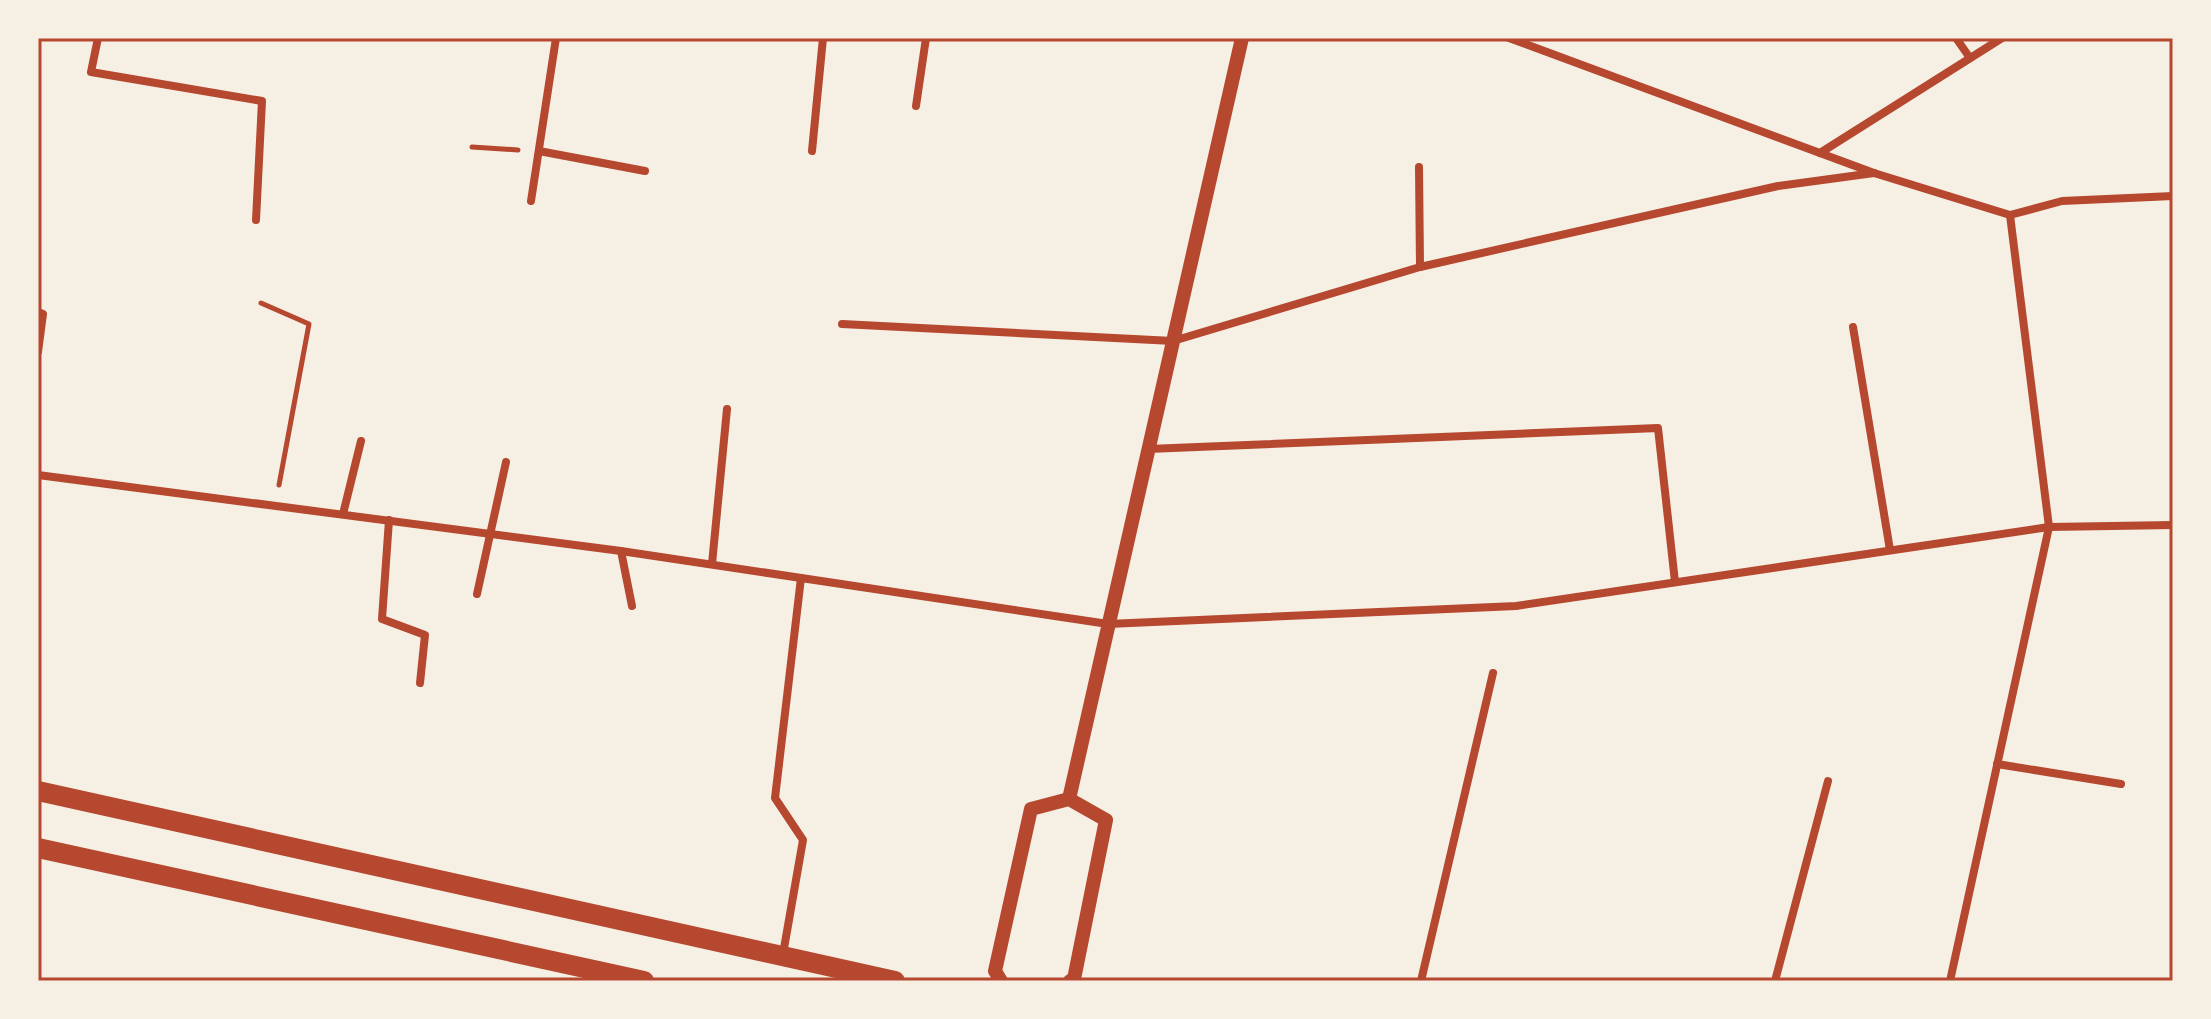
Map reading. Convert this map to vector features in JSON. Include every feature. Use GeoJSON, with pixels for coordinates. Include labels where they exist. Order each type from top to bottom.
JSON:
{"type":"FeatureCollection","features":[{"type":"Feature","properties":{"kind":"main road"},"geometry":{"type":"LineString","coordinates":[[38,791],[895,981]]}},
{"type":"Feature","properties":{"kind":"main road"},"geometry":{"type":"LineString","coordinates":[[38,848],[644,981]]}},
{"type":"Feature","properties":{"kind":"street"},"geometry":{"type":"LineString","coordinates":[[98,38],[91,72],[262,101],[256,220]]}},
{"type":"Feature","properties":{"kind":"street"},"geometry":{"type":"LineString","coordinates":[[531,201],[556,38]]}},
{"type":"Feature","properties":{"kind":"street"},"geometry":{"type":"LineString","coordinates":[[812,151],[823,38]]}},
{"type":"Feature","properties":{"kind":"street"},"geometry":{"type":"LineString","coordinates":[[916,106],[926,38]]}},
{"type":"Feature","properties":{"kind":"street"},"geometry":{"type":"LineString","coordinates":[[1069,799],[1242,38]]}},
{"type":"Feature","properties":{"kind":"street"},"geometry":{"type":"LineString","coordinates":[[1509,38],[1874,173],[2010,215],[2062,201],[2173,196]]}},
{"type":"Feature","properties":{"kind":"street"},"geometry":{"type":"LineString","coordinates":[[1956,38],[1970,58]]}},
{"type":"Feature","properties":{"kind":"street"},"geometry":{"type":"LineString","coordinates":[[1820,153],[2002,38]]}},
{"type":"Feature","properties":{"kind":"street"},"geometry":{"type":"LineString","coordinates":[[539,151],[645,171]]}},
{"type":"Feature","properties":{"kind":"street"},"geometry":{"type":"LineString","coordinates":[[1419,167],[1420,267]]}},
{"type":"Feature","properties":{"kind":"street"},"geometry":{"type":"LineString","coordinates":[[842,324],[1173,341],[1420,267],[1778,186],[1874,173]]}},
{"type":"Feature","properties":{"kind":"street"},"geometry":{"type":"LineString","coordinates":[[1950,981],[2049,527],[2010,215]]}},
{"type":"Feature","properties":{"kind":"street"},"geometry":{"type":"LineString","coordinates":[[38,312],[43,314],[38,352]]}},
{"type":"Feature","properties":{"kind":"street"},"geometry":{"type":"LineString","coordinates":[[1853,327],[1890,550]]}},
{"type":"Feature","properties":{"kind":"street"},"geometry":{"type":"LineString","coordinates":[[712,564],[727,409]]}},
{"type":"Feature","properties":{"kind":"street"},"geometry":{"type":"LineString","coordinates":[[1148,449],[1658,428],[1675,582]]}},
{"type":"Feature","properties":{"kind":"street"},"geometry":{"type":"LineString","coordinates":[[343,514],[361,441]]}},
{"type":"Feature","properties":{"kind":"street"},"geometry":{"type":"LineString","coordinates":[[477,594],[506,462]]}},
{"type":"Feature","properties":{"kind":"street"},"geometry":{"type":"LineString","coordinates":[[38,475],[621,551],[1108,624],[1516,606],[2049,527],[2173,525]]}},
{"type":"Feature","properties":{"kind":"street"},"geometry":{"type":"LineString","coordinates":[[389,520],[382,619],[425,635],[420,683]]}},
{"type":"Feature","properties":{"kind":"street"},"geometry":{"type":"LineString","coordinates":[[621,551],[632,606]]}},
{"type":"Feature","properties":{"kind":"street"},"geometry":{"type":"LineString","coordinates":[[783,957],[803,840],[775,798],[801,578]]}},
{"type":"Feature","properties":{"kind":"street"},"geometry":{"type":"LineString","coordinates":[[1421,981],[1493,673]]}},
{"type":"Feature","properties":{"kind":"street"},"geometry":{"type":"LineString","coordinates":[[1997,764],[2121,784]]}},
{"type":"Feature","properties":{"kind":"street"},"geometry":{"type":"LineString","coordinates":[[1775,981],[1828,781]]}},
{"type":"Feature","properties":{"kind":"street"},"geometry":{"type":"LineString","coordinates":[[1001,981],[995,971],[1031,809],[1069,799],[1106,820],[1074,979],[1070,981]]}},
{"type":"Feature","properties":{"kind":"path"},"geometry":{"type":"LineString","coordinates":[[472,147],[539,151]]}},
{"type":"Feature","properties":{"kind":"path"},"geometry":{"type":"LineString","coordinates":[[261,303],[309,324],[275,506]]}}]}
